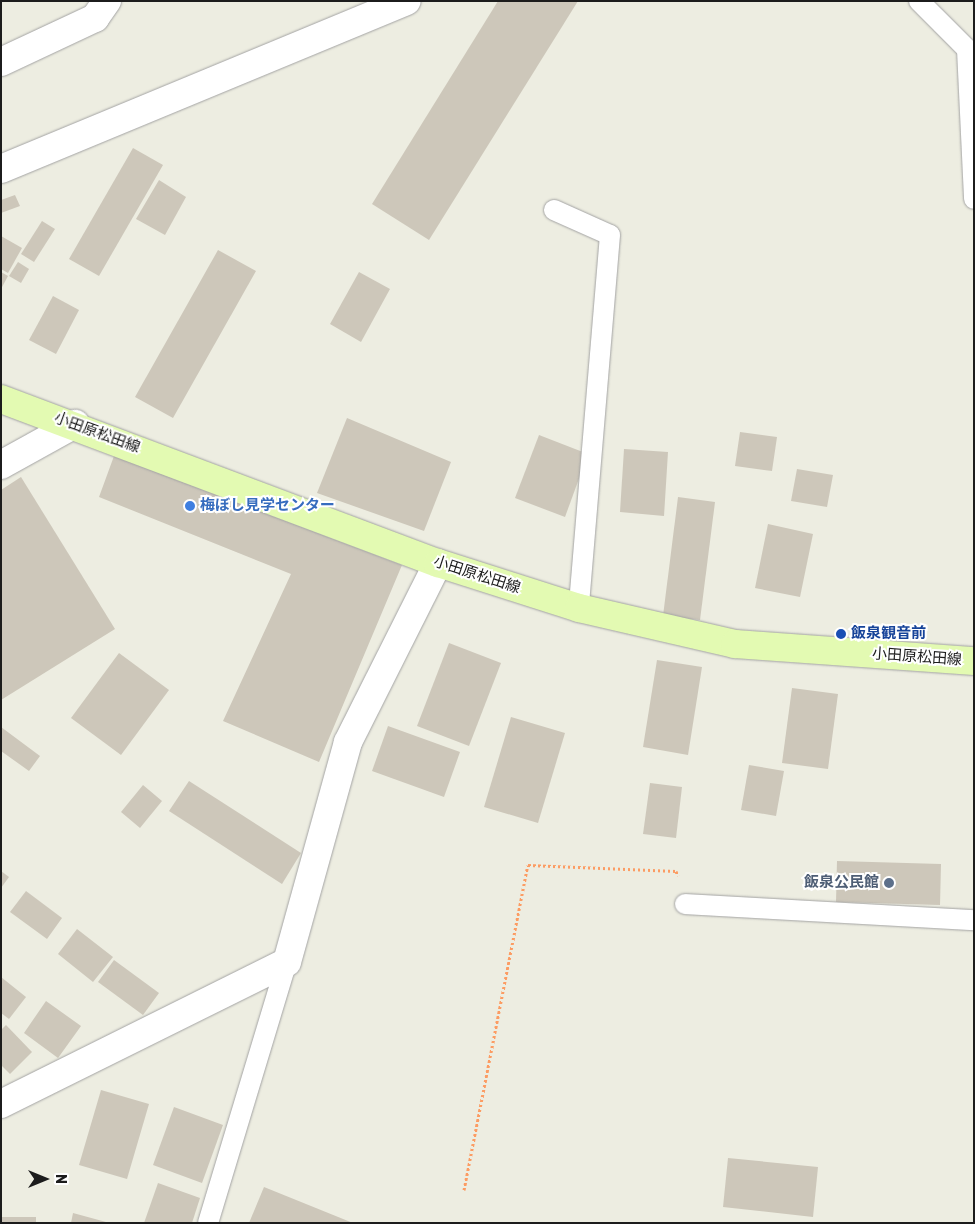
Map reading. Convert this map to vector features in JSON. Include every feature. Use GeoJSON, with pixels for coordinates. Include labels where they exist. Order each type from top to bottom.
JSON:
{"type":"FeatureCollection","features":[{"type":"Feature","properties":{"kind":"main road","name":"小田原松田線"},"geometry":{"type":"LineString","coordinates":[[1,399],[75,424],[438,563],[579,608],[735,644],[974,661]]}},
{"type":"Feature","properties":{"kind":"street"},"geometry":{"type":"LineString","coordinates":[[1,62],[96,18],[107,1]]}},
{"type":"Feature","properties":{"kind":"street"},"geometry":{"type":"LineString","coordinates":[[1,168],[407,1]]}},
{"type":"Feature","properties":{"kind":"street"},"geometry":{"type":"LineString","coordinates":[[1,465],[75,424]]}},
{"type":"Feature","properties":{"kind":"street"},"geometry":{"type":"LineString","coordinates":[[1,1104],[288,962],[348,742],[438,563]]}},
{"type":"Feature","properties":{"kind":"lane"},"geometry":{"type":"LineString","coordinates":[[919,1],[967,49],[974,199]]}},
{"type":"Feature","properties":{"kind":"lane"},"geometry":{"type":"LineString","coordinates":[[554,210],[610,235],[579,608]]}},
{"type":"Feature","properties":{"kind":"lane"},"geometry":{"type":"LineString","coordinates":[[685,904],[974,920]]}},
{"type":"Feature","properties":{"kind":"lane"},"geometry":{"type":"LineString","coordinates":[[208,1223],[288,962]]}},
{"type":"Feature","properties":{"kind":"path"},"geometry":{"type":"LineString","coordinates":[[464,1190],[528,864],[676,870],[685,904]]}},
{"type":"Feature","properties":{"kind":"building"},"geometry":{"type":"Polygon","coordinates":[[[498,1],[578,1],[429,240],[372,204],[498,1]]]}},
{"type":"Feature","properties":{"kind":"building"},"geometry":{"type":"Polygon","coordinates":[[[133,148],[163,165],[99,276],[69,259],[133,148]]]}},
{"type":"Feature","properties":{"kind":"building"},"geometry":{"type":"Polygon","coordinates":[[[159,180],[186,197],[165,235],[136,219],[159,180]]]}},
{"type":"Feature","properties":{"kind":"building"},"geometry":{"type":"Polygon","coordinates":[[[15,195],[20,206],[1,213],[1,200],[15,195]]]}},
{"type":"Feature","properties":{"kind":"building"},"geometry":{"type":"Polygon","coordinates":[[[42,221],[55,229],[34,262],[21,254],[42,221]]]}},
{"type":"Feature","properties":{"kind":"building"},"geometry":{"type":"Polygon","coordinates":[[[1,236],[22,248],[8,273],[1,269],[1,236]]]}},
{"type":"Feature","properties":{"kind":"building"},"geometry":{"type":"Polygon","coordinates":[[[218,250],[256,271],[173,418],[135,397],[218,250]]]}},
{"type":"Feature","properties":{"kind":"building"},"geometry":{"type":"Polygon","coordinates":[[[18,262],[29,269],[21,283],[9,276],[18,262]]]}},
{"type":"Feature","properties":{"kind":"building"},"geometry":{"type":"Polygon","coordinates":[[[1,272],[8,276],[1,289],[1,272]]]}},
{"type":"Feature","properties":{"kind":"building"},"geometry":{"type":"Polygon","coordinates":[[[359,272],[390,289],[361,342],[330,324],[359,272]]]}},
{"type":"Feature","properties":{"kind":"building"},"geometry":{"type":"Polygon","coordinates":[[[53,296],[79,310],[56,354],[29,340],[53,296]]]}},
{"type":"Feature","properties":{"kind":"building"},"geometry":{"type":"Polygon","coordinates":[[[347,418],[451,462],[424,531],[317,493],[347,418]]]}},
{"type":"Feature","properties":{"kind":"building"},"geometry":{"type":"Polygon","coordinates":[[[740,432],[777,437],[772,471],[735,466],[740,432]]]}},
{"type":"Feature","properties":{"kind":"building"},"geometry":{"type":"Polygon","coordinates":[[[539,435],[588,454],[565,517],[515,498],[539,435]]]}},
{"type":"Feature","properties":{"kind":"building"},"geometry":{"type":"Polygon","coordinates":[[[624,449],[668,452],[664,516],[620,512],[624,449]]]}},
{"type":"Feature","properties":{"kind":"building"},"geometry":{"type":"Polygon","coordinates":[[[114,456],[402,565],[319,762],[223,721],[291,574],[99,497],[114,456]]]}},
{"type":"Feature","properties":{"kind":"building"},"geometry":{"type":"Polygon","coordinates":[[[797,469],[833,475],[827,507],[791,501],[797,469]]]}},
{"type":"Feature","properties":{"kind":"building"},"geometry":{"type":"Polygon","coordinates":[[[21,477],[115,629],[1,700],[1,490],[21,477]]]}},
{"type":"Feature","properties":{"kind":"building"},"geometry":{"type":"Polygon","coordinates":[[[678,497],[715,502],[700,620],[663,616],[678,497]]]}},
{"type":"Feature","properties":{"kind":"building"},"geometry":{"type":"Polygon","coordinates":[[[768,524],[813,534],[800,597],[755,588],[768,524]]]}},
{"type":"Feature","properties":{"kind":"building"},"geometry":{"type":"Polygon","coordinates":[[[449,643],[501,663],[469,746],[417,726],[449,643]]]}},
{"type":"Feature","properties":{"kind":"building"},"geometry":{"type":"Polygon","coordinates":[[[119,653],[169,690],[121,755],[71,718],[119,653]]]}},
{"type":"Feature","properties":{"kind":"building"},"geometry":{"type":"Polygon","coordinates":[[[657,660],[702,667],[688,755],[643,747],[657,660]]]}},
{"type":"Feature","properties":{"kind":"building"},"geometry":{"type":"Polygon","coordinates":[[[792,688],[838,694],[828,769],[782,763],[792,688]]]}},
{"type":"Feature","properties":{"kind":"building"},"geometry":{"type":"Polygon","coordinates":[[[511,717],[565,733],[538,823],[484,807],[511,717]]]}},
{"type":"Feature","properties":{"kind":"building"},"geometry":{"type":"Polygon","coordinates":[[[388,726],[460,752],[444,797],[372,771],[388,726]]]}},
{"type":"Feature","properties":{"kind":"building"},"geometry":{"type":"Polygon","coordinates":[[[1,727],[40,756],[29,771],[1,751],[1,727]]]}},
{"type":"Feature","properties":{"kind":"building"},"geometry":{"type":"Polygon","coordinates":[[[749,765],[784,771],[776,816],[741,810],[749,765]]]}},
{"type":"Feature","properties":{"kind":"building"},"geometry":{"type":"Polygon","coordinates":[[[189,781],[301,853],[282,884],[169,811],[189,781]]]}},
{"type":"Feature","properties":{"kind":"building"},"geometry":{"type":"Polygon","coordinates":[[[650,783],[682,787],[676,838],[643,834],[650,783]]]}},
{"type":"Feature","properties":{"kind":"building"},"geometry":{"type":"Polygon","coordinates":[[[143,785],[162,801],[140,828],[121,812],[143,785]]]}},
{"type":"Feature","properties":{"kind":"building","name":"飯泉公民館"},"geometry":{"type":"Polygon","coordinates":[[[837,861],[941,864],[940,905],[836,902],[837,861]]]}},
{"type":"Feature","properties":{"kind":"building"},"geometry":{"type":"Polygon","coordinates":[[[1,871],[9,877],[1,888],[1,871]]]}},
{"type":"Feature","properties":{"kind":"building"},"geometry":{"type":"Polygon","coordinates":[[[26,891],[62,918],[47,939],[10,912],[26,891]]]}},
{"type":"Feature","properties":{"kind":"building"},"geometry":{"type":"Polygon","coordinates":[[[77,929],[113,957],[93,982],[58,954],[77,929]]]}},
{"type":"Feature","properties":{"kind":"building"},"geometry":{"type":"Polygon","coordinates":[[[114,960],[159,993],[143,1015],[98,982],[114,960]]]}},
{"type":"Feature","properties":{"kind":"building"},"geometry":{"type":"Polygon","coordinates":[[[1,977],[26,997],[9,1019],[1,1013],[1,977]]]}},
{"type":"Feature","properties":{"kind":"building"},"geometry":{"type":"Polygon","coordinates":[[[46,1001],[81,1026],[58,1058],[24,1033],[46,1001]]]}},
{"type":"Feature","properties":{"kind":"building"},"geometry":{"type":"Polygon","coordinates":[[[6,1025],[32,1052],[10,1074],[1,1065],[1,1030],[6,1025]]]}},
{"type":"Feature","properties":{"kind":"building"},"geometry":{"type":"Polygon","coordinates":[[[101,1090],[149,1104],[127,1179],[79,1165],[101,1090]]]}},
{"type":"Feature","properties":{"kind":"building"},"geometry":{"type":"Polygon","coordinates":[[[174,1107],[223,1125],[202,1183],[153,1165],[174,1107]]]}},
{"type":"Feature","properties":{"kind":"building"},"geometry":{"type":"Polygon","coordinates":[[[728,1158],[818,1167],[813,1217],[723,1207],[728,1158]]]}},
{"type":"Feature","properties":{"kind":"building"},"geometry":{"type":"Polygon","coordinates":[[[158,1183],[200,1198],[192,1223],[144,1223],[158,1183]]]}},
{"type":"Feature","properties":{"kind":"building"},"geometry":{"type":"Polygon","coordinates":[[[264,1187],[353,1223],[249,1223],[264,1187]]]}},
{"type":"Feature","properties":{"kind":"building"},"geometry":{"type":"Polygon","coordinates":[[[73,1213],[106,1222],[71,1223],[73,1213]]]}},
{"type":"Feature","properties":{"kind":"building"},"geometry":{"type":"Polygon","coordinates":[[[1,1217],[36,1217],[36,1223],[1,1223],[1,1217]]]}},
{"type":"Feature","properties":{"kind":"place","name":"梅ぼし見学センター"},"geometry":{"type":"Point","coordinates":[190,506]}},
{"type":"Feature","properties":{"kind":"place","name":"飯泉観音前"},"geometry":{"type":"Point","coordinates":[841,634]}},
{"type":"Feature","properties":{"kind":"place","name":"飯泉公民館"},"geometry":{"type":"Point","coordinates":[889,883]}}]}
